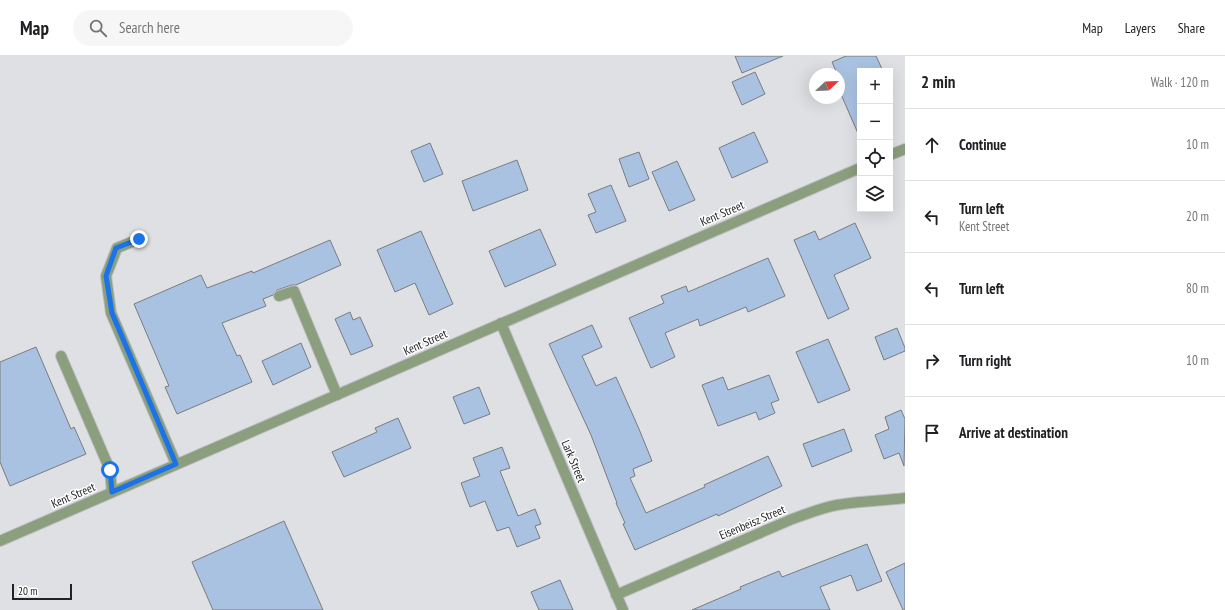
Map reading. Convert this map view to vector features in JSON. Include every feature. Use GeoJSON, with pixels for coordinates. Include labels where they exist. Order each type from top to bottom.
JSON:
{"type":"FeatureCollection","features":[{"type":"Feature","properties":{"kind":"street"},"geometry":{"type":"LineString","coordinates":[[893,154],[905,148]]}},
{"type":"Feature","properties":{"kind":"street","name":"Kent Street"},"geometry":{"type":"LineString","coordinates":[[0,541],[857,169]]}},
{"type":"Feature","properties":{"kind":"street"},"geometry":{"type":"LineString","coordinates":[[139,239],[116,248],[106,276],[109,298],[112,313],[176,464]]}},
{"type":"Feature","properties":{"kind":"street"},"geometry":{"type":"LineString","coordinates":[[279,296],[294,291],[337,395]]}},
{"type":"Feature","properties":{"kind":"street","name":"Lark Street"},"geometry":{"type":"LineString","coordinates":[[501,323],[622,610]]}},
{"type":"Feature","properties":{"kind":"street"},"geometry":{"type":"LineString","coordinates":[[60,356],[110,470],[112,492]]}},
{"type":"Feature","properties":{"kind":"street","name":"Eisenbeisz Street"},"geometry":{"type":"LineString","coordinates":[[616,595],[814,511],[838,505],[905,498]]}},
{"type":"Feature","properties":{"kind":"building"},"geometry":{"type":"Polygon","coordinates":[[[735,56],[783,56],[742,73],[735,56]]]}},
{"type":"Feature","properties":{"kind":"building"},"geometry":{"type":"Polygon","coordinates":[[[846,56],[876,56],[882,68],[857,68],[857,131],[845,104],[845,68],[834,68],[832,62],[846,56]]]}},
{"type":"Feature","properties":{"kind":"building"},"geometry":{"type":"Polygon","coordinates":[[[755,72],[765,94],[742,105],[732,82],[755,72]]]}},
{"type":"Feature","properties":{"kind":"building"},"geometry":{"type":"Polygon","coordinates":[[[754,132],[768,162],[732,178],[719,148],[754,132]]]}},
{"type":"Feature","properties":{"kind":"building"},"geometry":{"type":"Polygon","coordinates":[[[430,143],[443,174],[424,182],[411,151],[430,143]]]}},
{"type":"Feature","properties":{"kind":"building"},"geometry":{"type":"Polygon","coordinates":[[[639,152],[649,179],[629,187],[619,159],[639,152]]]}},
{"type":"Feature","properties":{"kind":"building"},"geometry":{"type":"Polygon","coordinates":[[[517,160],[528,190],[473,211],[462,181],[517,160]]]}},
{"type":"Feature","properties":{"kind":"building"},"geometry":{"type":"Polygon","coordinates":[[[677,161],[695,200],[669,211],[652,172],[677,161]]]}},
{"type":"Feature","properties":{"kind":"building"},"geometry":{"type":"Polygon","coordinates":[[[611,185],[626,221],[596,233],[588,215],[596,212],[588,194],[611,185]]]}},
{"type":"Feature","properties":{"kind":"building"},"geometry":{"type":"Polygon","coordinates":[[[855,223],[871,258],[834,275],[849,309],[828,319],[794,240],[815,231],[819,240],[855,223]]]}},
{"type":"Feature","properties":{"kind":"building"},"geometry":{"type":"Polygon","coordinates":[[[540,229],[556,265],[505,287],[489,251],[540,229]]]}},
{"type":"Feature","properties":{"kind":"building"},"geometry":{"type":"Polygon","coordinates":[[[421,231],[453,304],[429,315],[415,283],[395,292],[377,250],[421,231]]]}},
{"type":"Feature","properties":{"kind":"building"},"geometry":{"type":"Polygon","coordinates":[[[330,240],[341,265],[296,285],[277,290],[273,295],[263,299],[266,306],[222,323],[237,356],[240,355],[252,382],[177,414],[165,387],[169,386],[134,304],[201,275],[207,288],[252,271],[253,273],[330,240]]]}},
{"type":"Feature","properties":{"kind":"building"},"geometry":{"type":"Polygon","coordinates":[[[768,258],[785,296],[748,312],[746,307],[700,326],[698,319],[665,333],[675,357],[651,368],[629,318],[664,303],[661,296],[686,286],[688,292],[768,258]]]}},
{"type":"Feature","properties":{"kind":"building"},"geometry":{"type":"Polygon","coordinates":[[[350,312],[353,320],[360,317],[373,346],[351,355],[335,319],[350,312]]]}},
{"type":"Feature","properties":{"kind":"building"},"geometry":{"type":"Polygon","coordinates":[[[592,325],[602,347],[582,356],[596,386],[616,377],[652,461],[633,469],[635,476],[630,478],[646,513],[705,487],[704,485],[768,456],[782,486],[718,516],[717,514],[635,550],[623,524],[625,523],[591,435],[549,344],[592,325]]]}},
{"type":"Feature","properties":{"kind":"building"},"geometry":{"type":"Polygon","coordinates":[[[897,328],[905,351],[884,360],[875,337],[897,328]]]}},
{"type":"Feature","properties":{"kind":"building"},"geometry":{"type":"Polygon","coordinates":[[[828,339],[850,390],[818,403],[796,352],[828,339]]]}},
{"type":"Feature","properties":{"kind":"building"},"geometry":{"type":"Polygon","coordinates":[[[301,343],[311,367],[273,385],[262,361],[301,343]]]}},
{"type":"Feature","properties":{"kind":"building"},"geometry":{"type":"Polygon","coordinates":[[[36,347],[71,429],[74,427],[86,454],[10,486],[0,462],[0,362],[36,347]]]}},
{"type":"Feature","properties":{"kind":"building"},"geometry":{"type":"Polygon","coordinates":[[[769,375],[779,400],[771,403],[775,413],[759,420],[756,412],[718,426],[702,385],[723,377],[728,390],[769,375]]]}},
{"type":"Feature","properties":{"kind":"building"},"geometry":{"type":"Polygon","coordinates":[[[479,387],[490,414],[464,424],[453,397],[479,387]]]}},
{"type":"Feature","properties":{"kind":"building"},"geometry":{"type":"Polygon","coordinates":[[[901,410],[905,419],[904,466],[899,453],[884,459],[875,435],[889,429],[885,417],[901,410]]]}},
{"type":"Feature","properties":{"kind":"building"},"geometry":{"type":"Polygon","coordinates":[[[398,418],[411,448],[344,477],[332,452],[377,432],[375,428],[398,418]]]}},
{"type":"Feature","properties":{"kind":"building"},"geometry":{"type":"Polygon","coordinates":[[[844,429],[852,451],[812,467],[803,444],[844,429]]]}},
{"type":"Feature","properties":{"kind":"building"},"geometry":{"type":"Polygon","coordinates":[[[502,447],[510,468],[500,471],[518,516],[535,509],[541,524],[535,526],[540,538],[517,547],[509,527],[497,531],[485,501],[470,507],[461,483],[480,476],[473,458],[502,447]]]}},
{"type":"Feature","properties":{"kind":"building"},"geometry":{"type":"Polygon","coordinates":[[[284,521],[323,610],[213,610],[192,562],[284,521]]]}},
{"type":"Feature","properties":{"kind":"building"},"geometry":{"type":"Polygon","coordinates":[[[867,544],[882,581],[857,591],[851,575],[820,587],[830,610],[692,610],[741,589],[740,587],[779,571],[782,577],[867,544]]]}},
{"type":"Feature","properties":{"kind":"building"},"geometry":{"type":"Polygon","coordinates":[[[905,563],[905,610],[903,610],[886,572],[905,563]]]}},
{"type":"Feature","properties":{"kind":"building"},"geometry":{"type":"Polygon","coordinates":[[[560,580],[573,610],[539,610],[531,592],[560,580]]]}},
{"type":"Feature","properties":{"kind":"route"},"geometry":{"type":"LineString","coordinates":[[110,470],[112,492],[176,464],[112,313],[106,276],[116,248],[139,239]]}}]}
